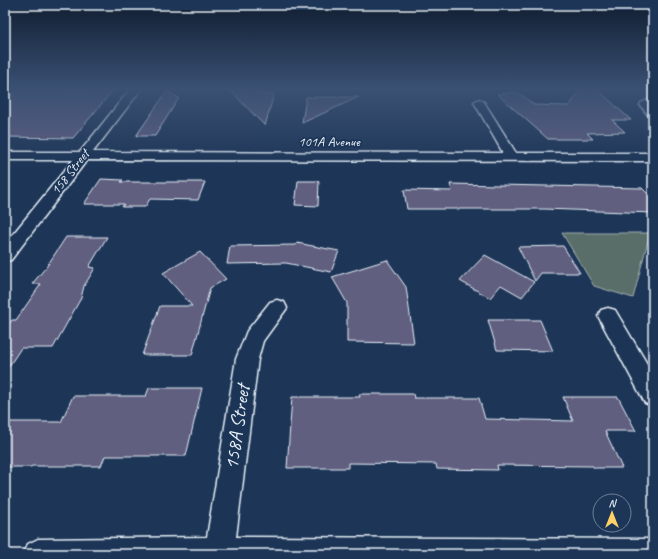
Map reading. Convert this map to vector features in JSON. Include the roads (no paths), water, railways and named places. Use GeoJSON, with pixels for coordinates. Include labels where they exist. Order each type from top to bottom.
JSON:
{"type":"FeatureCollection","features":[{"type":"Feature","properties":{"kind":"street","name":"158 Street"},"geometry":{"type":"LineString","coordinates":[[5,256],[116,114]]}},
{"type":"Feature","properties":{"kind":"street"},"geometry":{"type":"LineString","coordinates":[[485,114],[512,158]]}},
{"type":"Feature","properties":{"kind":"street","name":"101A Avenue"},"geometry":{"type":"LineString","coordinates":[[5,156],[512,158],[653,157]]}},
{"type":"Feature","properties":{"kind":"street","name":"158A Street"},"geometry":{"type":"LineString","coordinates":[[219,553],[247,359],[254,337],[277,308]]}},
{"type":"Feature","properties":{"kind":"street"},"geometry":{"type":"LineString","coordinates":[[608,316],[653,395]]}},
{"type":"Feature","properties":{"kind":"street"},"geometry":{"type":"LineString","coordinates":[[38,554],[653,554]]}}]}
